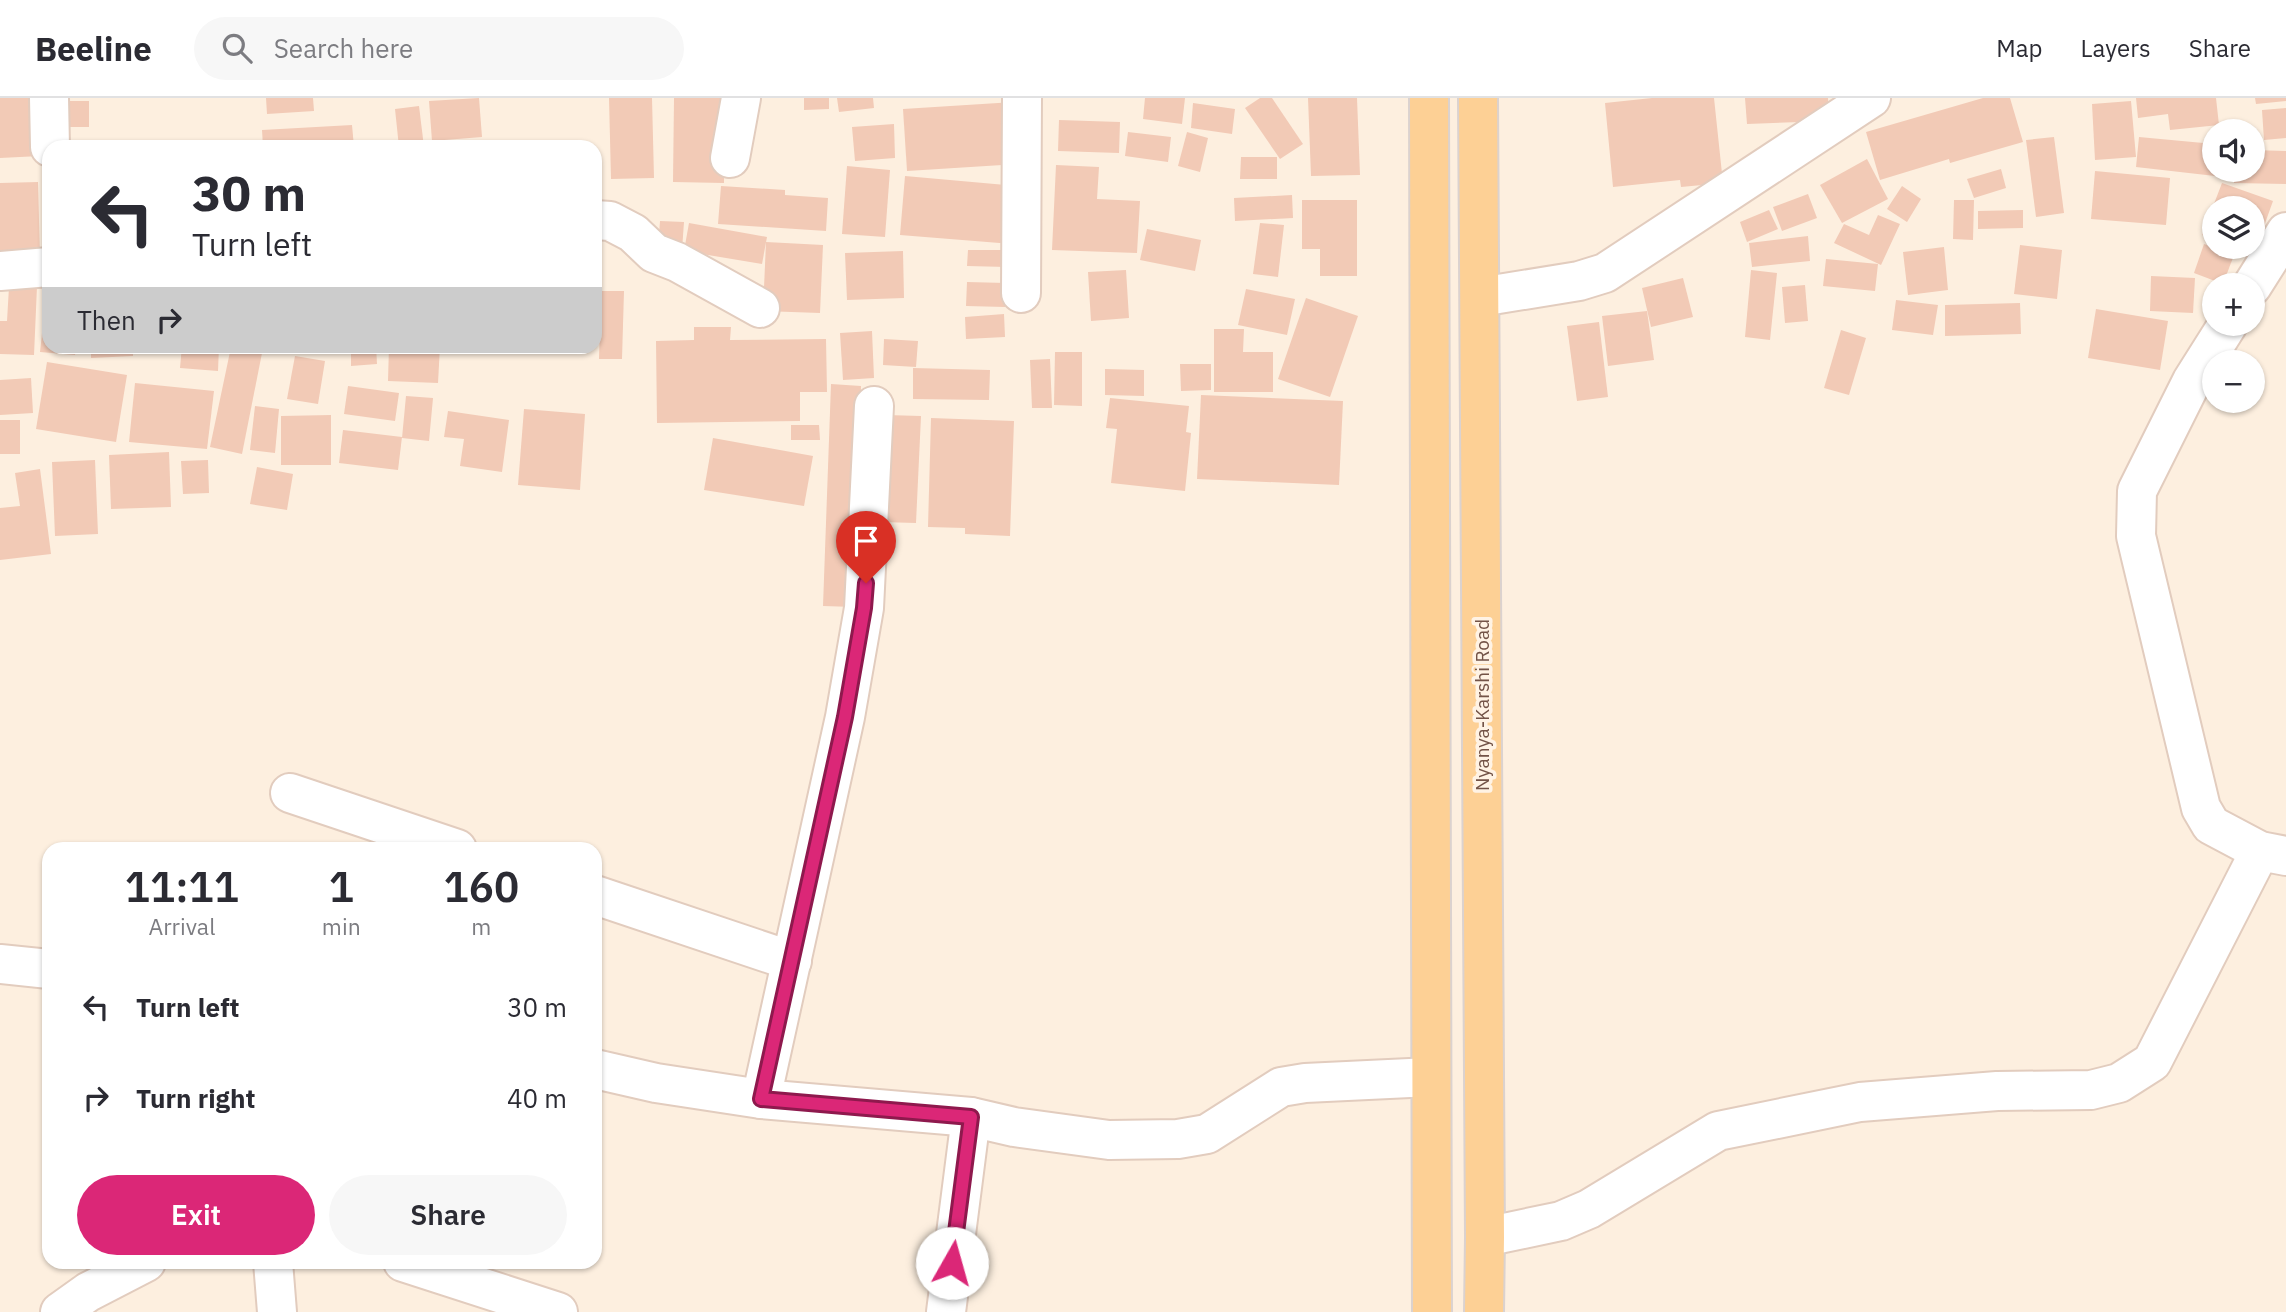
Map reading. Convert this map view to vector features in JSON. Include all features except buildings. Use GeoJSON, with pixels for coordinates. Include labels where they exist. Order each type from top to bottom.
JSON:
{"type":"FeatureCollection","features":[{"type":"Feature","properties":{"kind":"main road"},"geometry":{"type":"LineString","coordinates":[[1429,98],[1432,1312]]}},
{"type":"Feature","properties":{"kind":"main road","name":"Nyanya-Karshi Road"},"geometry":{"type":"LineString","coordinates":[[1478,98],[1484,1312]]}},
{"type":"Feature","properties":{"kind":"street"},"geometry":{"type":"LineString","coordinates":[[48,98],[50,140]]}},
{"type":"Feature","properties":{"kind":"street"},"geometry":{"type":"LineString","coordinates":[[730,158],[741,98]]}},
{"type":"Feature","properties":{"kind":"street"},"geometry":{"type":"LineString","coordinates":[[1021,293],[1022,98]]}},
{"type":"Feature","properties":{"kind":"street"},"geometry":{"type":"LineString","coordinates":[[1480,297],[1579,281],[1605,273],[1871,98]]}},
{"type":"Feature","properties":{"kind":"street"},"geometry":{"type":"LineString","coordinates":[[602,220],[610,221],[633,233],[654,253],[677,262],[760,308]]}},
{"type":"Feature","properties":{"kind":"street"},"geometry":{"type":"LineString","coordinates":[[2260,273],[2286,232]]}},
{"type":"Feature","properties":{"kind":"street"},"geometry":{"type":"LineString","coordinates":[[0,271],[42,268]]}},
{"type":"Feature","properties":{"kind":"street"},"geometry":{"type":"LineString","coordinates":[[1485,1237],[1561,1221],[1589,1209],[1718,1130],[1860,1102],[1997,1091],[2091,1090],[2119,1083],[2152,1062],[2273,854],[2211,825],[2201,808],[2136,536],[2137,491],[2192,381],[2220,336]]}},
{"type":"Feature","properties":{"kind":"street"},"geometry":{"type":"LineString","coordinates":[[761,1099],[845,717],[864,608],[874,406]]}},
{"type":"Feature","properties":{"kind":"street"},"geometry":{"type":"LineString","coordinates":[[290,793],[436,842]]}},
{"type":"Feature","properties":{"kind":"street"},"geometry":{"type":"LineString","coordinates":[[602,897],[792,961]]}},
{"type":"Feature","properties":{"kind":"street"},"geometry":{"type":"LineString","coordinates":[[0,964],[42,968]]}},
{"type":"Feature","properties":{"kind":"street"},"geometry":{"type":"LineString","coordinates":[[602,1071],[656,1083],[761,1099],[971,1117],[1014,1127],[1109,1140],[1178,1139],[1207,1134],[1281,1087],[1306,1083],[1431,1077]]}},
{"type":"Feature","properties":{"kind":"street"},"geometry":{"type":"LineString","coordinates":[[946,1312],[971,1117]]}},
{"type":"Feature","properties":{"kind":"street"},"geometry":{"type":"LineString","coordinates":[[60,1312],[88,1292],[132,1269]]}},
{"type":"Feature","properties":{"kind":"street"},"geometry":{"type":"LineString","coordinates":[[274,1269],[277,1312]]}},
{"type":"Feature","properties":{"kind":"street"},"geometry":{"type":"LineString","coordinates":[[425,1269],[558,1312]]}},
{"type":"Feature","properties":{"kind":"route"},"geometry":{"type":"LineString","coordinates":[[866,583],[845,717],[761,1099],[971,1117],[952,1263]]}}]}
